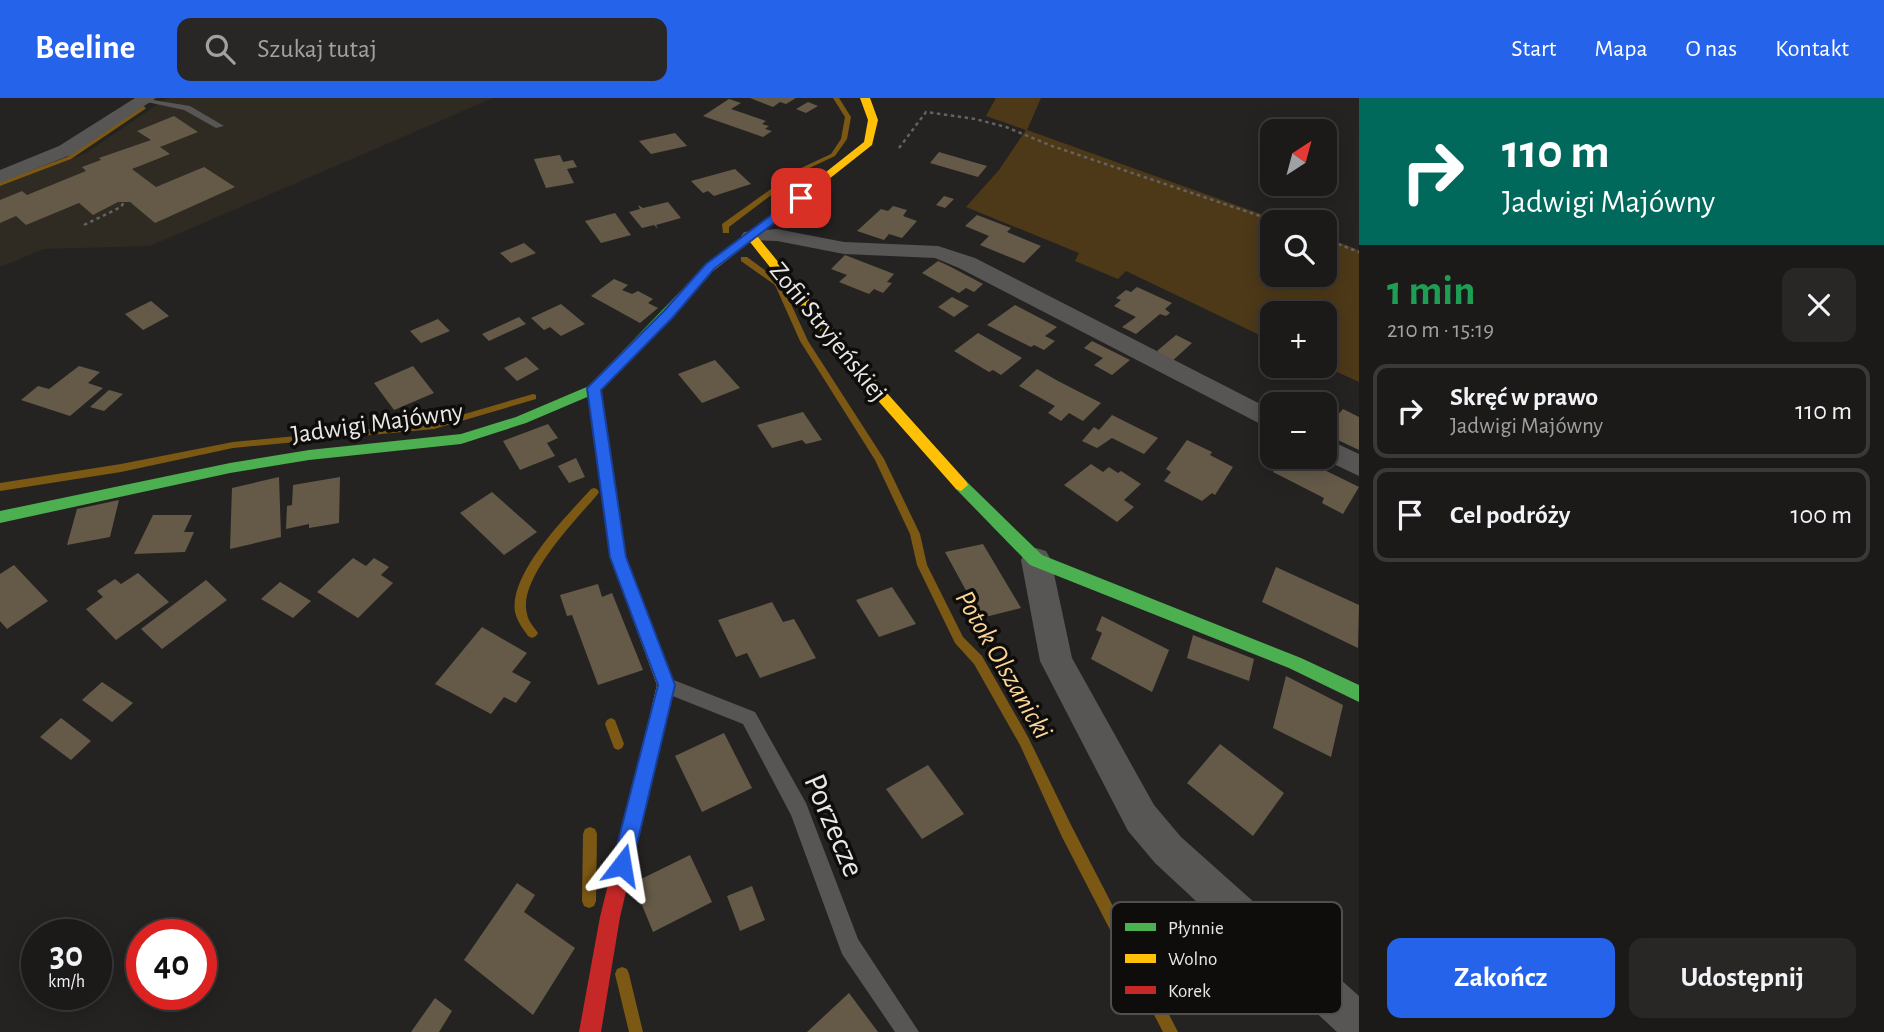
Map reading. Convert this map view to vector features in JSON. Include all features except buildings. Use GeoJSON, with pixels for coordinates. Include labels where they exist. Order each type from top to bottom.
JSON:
{"type":"FeatureCollection","features":[{"type":"Feature","properties":{"kind":"street","name":"Jadwigi Majówny"},"geometry":{"type":"LineString","coordinates":[[0,517],[243,466],[309,455],[461,439],[521,420],[594,388],[668,314],[710,267],[869,143],[873,120],[865,98]]}},
{"type":"Feature","properties":{"kind":"street"},"geometry":{"type":"LineString","coordinates":[[0,177],[66,150],[146,99]]}},
{"type":"Feature","properties":{"kind":"street","name":"Zofii Stryjeńskiej"},"geometry":{"type":"LineString","coordinates":[[751,236],[777,235],[844,248],[938,252],[967,263],[1260,415]]}},
{"type":"Feature","properties":{"kind":"street","name":"Zofii Stryjeńskiej"},"geometry":{"type":"LineString","coordinates":[[751,236],[863,375],[978,504],[1036,560],[1295,663],[1359,694]]}},
{"type":"Feature","properties":{"kind":"street"},"geometry":{"type":"LineString","coordinates":[[590,1032],[610,916],[666,685],[618,557],[594,388]]}},
{"type":"Feature","properties":{"kind":"street"},"geometry":{"type":"LineString","coordinates":[[1337,454],[1359,466]]}},
{"type":"Feature","properties":{"kind":"street"},"geometry":{"type":"LineString","coordinates":[[1036,560],[1056,661],[1141,818],[1168,850],[1225,902]]}},
{"type":"Feature","properties":{"kind":"street"},"geometry":{"type":"LineString","coordinates":[[1342,1009],[1359,1024]]}},
{"type":"Feature","properties":{"kind":"lane"},"geometry":{"type":"LineString","coordinates":[[146,99],[187,108],[219,126]]}},
{"type":"Feature","properties":{"kind":"lane","name":"Porzecze"},"geometry":{"type":"LineString","coordinates":[[666,685],[750,718],[799,810],[850,946],[908,1032]]}},
{"type":"Feature","properties":{"kind":"path"},"geometry":{"type":"LineString","coordinates":[[926,112],[982,119],[1020,129],[1052,146],[1260,216]]}},
{"type":"Feature","properties":{"kind":"path"},"geometry":{"type":"LineString","coordinates":[[84,225],[121,207],[124,202]]}},
{"type":"Feature","properties":{"kind":"path"},"geometry":{"type":"LineString","coordinates":[[1337,244],[1359,252]]}},
{"type":"Feature","properties":{"kind":"shaded area"},"geometry":{"type":"Polygon","coordinates":[[[167,98],[493,98],[150,246],[44,249],[0,267],[0,186],[86,153],[167,98]]]}},
{"type":"Feature","properties":{"kind":"shaded area"},"geometry":{"type":"Polygon","coordinates":[[[996,98],[1041,98],[1027,130],[1260,214],[1260,287],[1337,287],[1337,242],[1359,250],[1359,382],[1337,372],[1337,301],[1260,301],[1260,335],[1126,271],[1118,279],[1075,261],[1079,253],[966,207],[999,170],[1026,130],[986,116],[996,98]]]}},
{"type":"Feature","properties":{"kind":"waterway","name":"Potok Olszanicki"},"geometry":{"type":"LineString","coordinates":[[726,231],[725,226],[801,170],[833,155],[844,139],[848,117],[836,98]]}},
{"type":"Feature","properties":{"kind":"waterway"},"geometry":{"type":"LineString","coordinates":[[0,184],[69,158],[143,108]]}},
{"type":"Feature","properties":{"kind":"waterway","name":"Potok Olszanicki"},"geometry":{"type":"LineString","coordinates":[[744,259],[778,284],[804,341],[879,459],[915,534],[922,565],[959,640],[978,660],[1024,741],[1111,917]]}},
{"type":"Feature","properties":{"kind":"waterway"},"geometry":{"type":"LineString","coordinates":[[0,487],[121,468],[233,445],[434,426],[533,397]]}},
{"type":"Feature","properties":{"kind":"waterway"},"geometry":{"type":"LineString","coordinates":[[532,633],[521,614],[520,600],[525,584],[546,550],[594,492]]}},
{"type":"Feature","properties":{"kind":"waterway"},"geometry":{"type":"LineString","coordinates":[[611,724],[618,744]]}},
{"type":"Feature","properties":{"kind":"waterway"},"geometry":{"type":"LineString","coordinates":[[589,901],[590,834]]}},
{"type":"Feature","properties":{"kind":"waterway"},"geometry":{"type":"LineString","coordinates":[[622,974],[636,1032]]}},
{"type":"Feature","properties":{"kind":"waterway","name":"Potok Olszanicki"},"geometry":{"type":"LineString","coordinates":[[1162,1014],[1171,1032]]}},
{"type":"Feature","properties":{"kind":"traffic: fast"},"geometry":{"type":"LineString","coordinates":[[0,517],[230,468],[309,455],[461,439],[521,420],[594,389],[704,273]]}},
{"type":"Feature","properties":{"kind":"traffic: fast"},"geometry":{"type":"LineString","coordinates":[[961,485],[1036,560],[1295,663],[1359,694]]}},
{"type":"Feature","properties":{"kind":"traffic: slow"},"geometry":{"type":"LineString","coordinates":[[704,273],[869,143],[873,120],[865,98]]}},
{"type":"Feature","properties":{"kind":"traffic: slow"},"geometry":{"type":"LineString","coordinates":[[751,236],[863,375],[961,485]]}},
{"type":"Feature","properties":{"kind":"traffic: slow"},"geometry":{"type":"LineString","coordinates":[[594,389],[618,557],[666,685],[661,706]]}},
{"type":"Feature","properties":{"kind":"traffic: jam"},"geometry":{"type":"LineString","coordinates":[[590,1032],[610,917],[661,706]]}},
{"type":"Feature","properties":{"kind":"route"},"geometry":{"type":"LineString","coordinates":[[622,865],[666,685],[618,557],[594,388],[668,314],[710,267],[801,198]]}}]}
